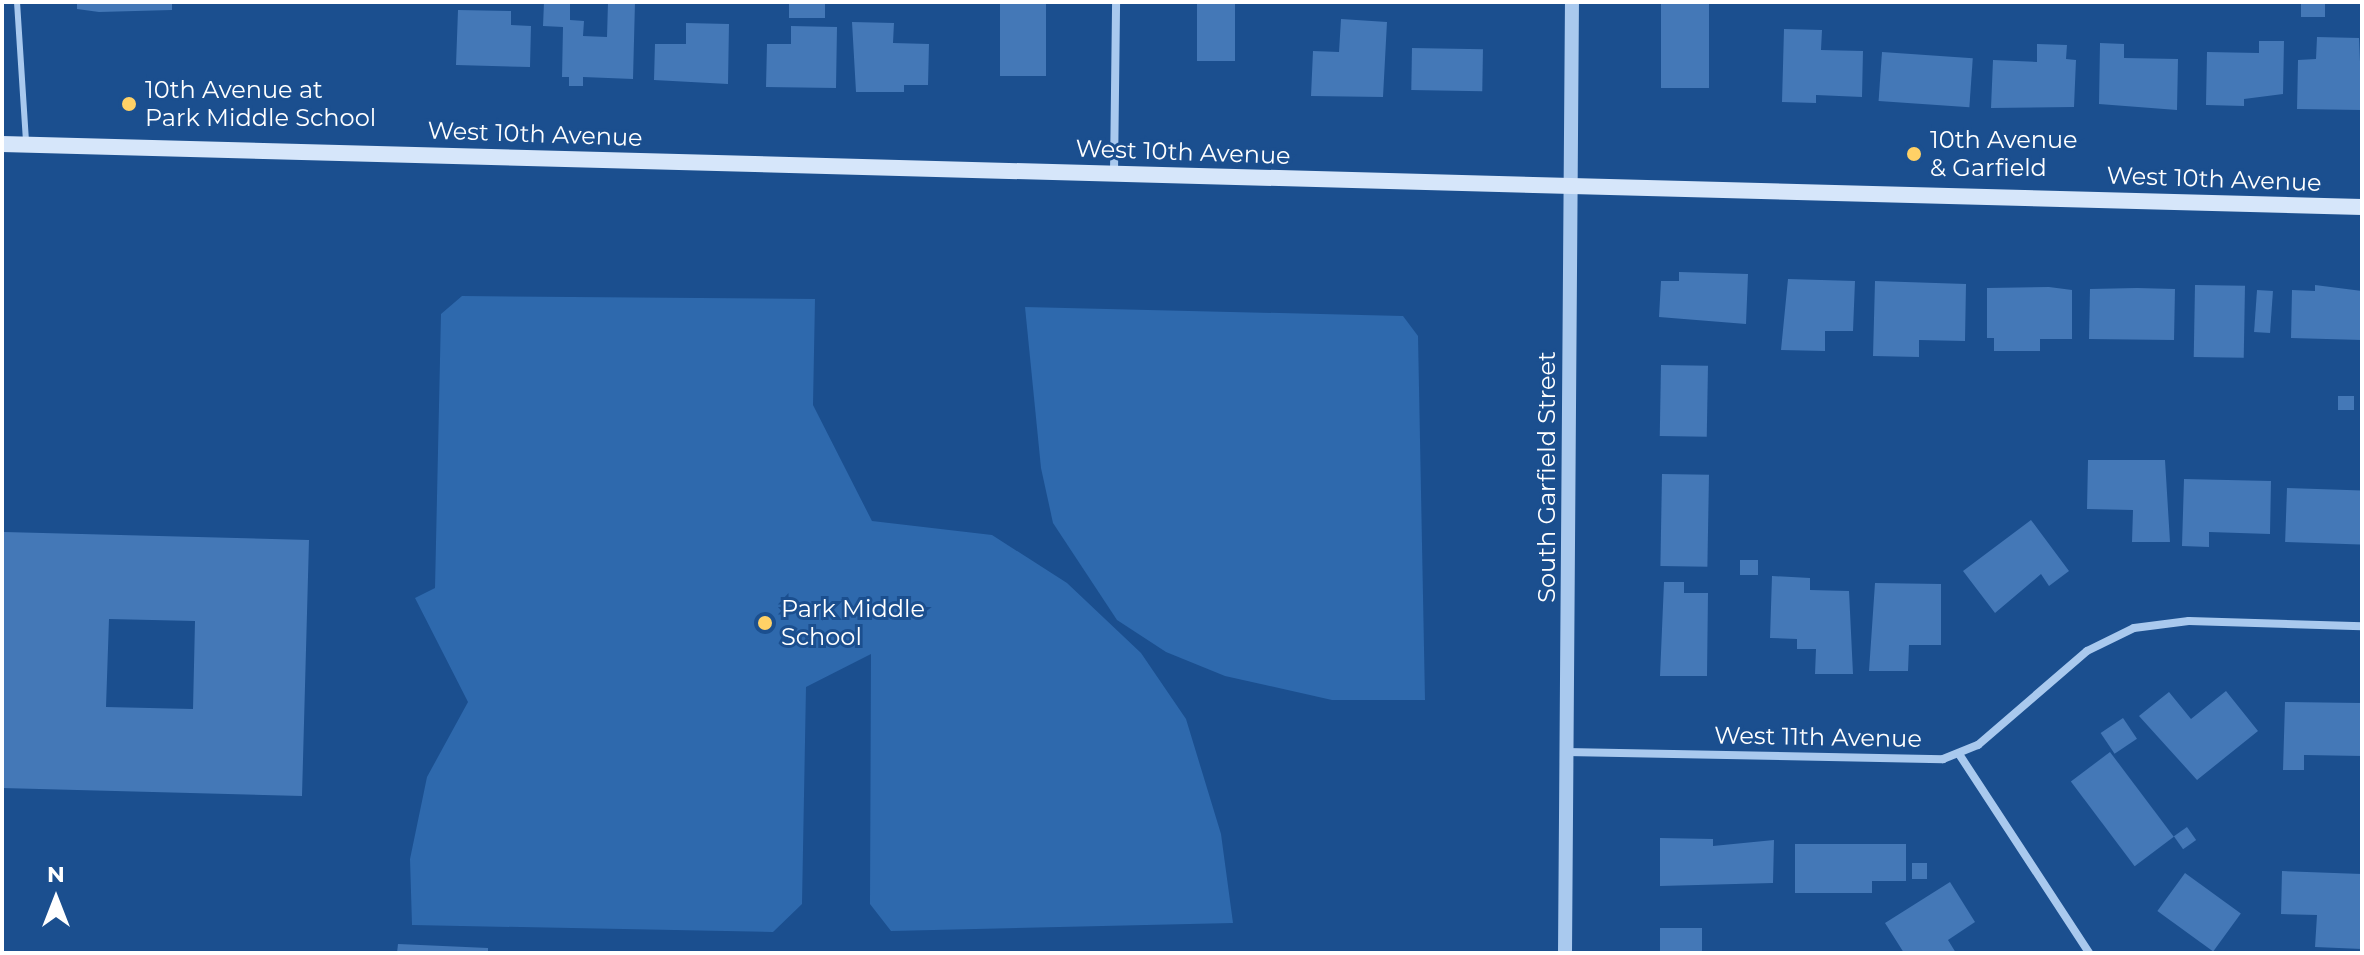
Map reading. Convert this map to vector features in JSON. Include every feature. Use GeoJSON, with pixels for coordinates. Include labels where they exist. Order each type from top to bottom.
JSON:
{"type":"FeatureCollection","features":[{"type":"Feature","properties":{"kind":"main road","name":"West 10th Avenue"},"geometry":{"type":"LineString","coordinates":[[2,144],[2362,207]]}},
{"type":"Feature","properties":{"kind":"street"},"geometry":{"type":"LineString","coordinates":[[1114,174],[1116,2]]}},
{"type":"Feature","properties":{"kind":"street","name":"South Garfield Street"},"geometry":{"type":"LineString","coordinates":[[1565,953],[1572,2]]}},
{"type":"Feature","properties":{"kind":"street","name":"West 11th Avenue"},"geometry":{"type":"LineString","coordinates":[[1566,752],[1922,760],[1959,754],[1993,733],[2087,651],[2134,628],[2189,621],[2362,626]]}},
{"type":"Feature","properties":{"kind":"street"},"geometry":{"type":"LineString","coordinates":[[1959,754],[2089,953]]}},
{"type":"Feature","properties":{"kind":"lane"},"geometry":{"type":"LineString","coordinates":[[17,2],[27,144]]}},
{"type":"Feature","properties":{"kind":"shaded area"},"geometry":{"type":"Polygon","coordinates":[[[462,296],[815,299],[813,405],[872,521],[992,535],[1067,583],[1141,653],[1186,719],[1221,834],[1233,923],[891,931],[870,904],[871,654],[806,687],[802,904],[773,932],[412,925],[410,859],[427,777],[468,702],[415,598],[435,588],[441,314],[462,296]]]}},
{"type":"Feature","properties":{"kind":"shaded area"},"geometry":{"type":"Polygon","coordinates":[[[1025,307],[1403,316],[1418,336],[1425,700],[1332,700],[1225,676],[1166,652],[1117,620],[1053,523],[1041,468],[1025,307]]]}},
{"type":"Feature","properties":{"kind":"building"},"geometry":{"type":"Polygon","coordinates":[[[77,2],[172,2],[172,10],[99,12],[77,9],[77,2]]]}},
{"type":"Feature","properties":{"kind":"building"},"geometry":{"type":"Polygon","coordinates":[[[544,2],[570,2],[570,20],[584,21],[583,36],[607,37],[608,2],[635,2],[633,79],[583,77],[583,86],[569,86],[569,77],[562,77],[563,27],[543,26],[544,2]]]}},
{"type":"Feature","properties":{"kind":"building"},"geometry":{"type":"Polygon","coordinates":[[[789,2],[825,2],[825,18],[789,18],[789,2]]]}},
{"type":"Feature","properties":{"kind":"building"},"geometry":{"type":"Polygon","coordinates":[[[1000,2],[1046,2],[1046,76],[1000,76],[1000,2]]]}},
{"type":"Feature","properties":{"kind":"building"},"geometry":{"type":"Polygon","coordinates":[[[1197,2],[1235,2],[1235,61],[1197,61],[1197,2]]]}},
{"type":"Feature","properties":{"kind":"building"},"geometry":{"type":"Polygon","coordinates":[[[1661,2],[1709,2],[1709,88],[1661,88],[1661,2]]]}},
{"type":"Feature","properties":{"kind":"building"},"geometry":{"type":"Polygon","coordinates":[[[2301,2],[2325,2],[2325,17],[2301,17],[2301,2]]]}},
{"type":"Feature","properties":{"kind":"building"},"geometry":{"type":"Polygon","coordinates":[[[458,10],[511,11],[511,25],[531,26],[530,67],[456,65],[458,10]]]}},
{"type":"Feature","properties":{"kind":"building"},"geometry":{"type":"Polygon","coordinates":[[[1341,19],[1387,22],[1383,97],[1311,96],[1313,51],[1339,52],[1341,19]]]}},
{"type":"Feature","properties":{"kind":"building"},"geometry":{"type":"Polygon","coordinates":[[[852,22],[894,23],[893,43],[929,44],[928,85],[904,85],[904,92],[856,92],[852,22]]]}},
{"type":"Feature","properties":{"kind":"building"},"geometry":{"type":"Polygon","coordinates":[[[686,23],[729,24],[728,84],[654,80],[655,44],[686,44],[686,23]]]}},
{"type":"Feature","properties":{"kind":"building"},"geometry":{"type":"Polygon","coordinates":[[[791,26],[837,27],[836,88],[766,87],[767,44],[791,44],[791,26]]]}},
{"type":"Feature","properties":{"kind":"building"},"geometry":{"type":"Polygon","coordinates":[[[1784,29],[1822,30],[1821,50],[1863,51],[1862,97],[1816,95],[1816,103],[1782,102],[1784,29]]]}},
{"type":"Feature","properties":{"kind":"building"},"geometry":{"type":"Polygon","coordinates":[[[2317,37],[2359,38],[2362,110],[2297,109],[2298,60],[2316,59],[2317,37]]]}},
{"type":"Feature","properties":{"kind":"building"},"geometry":{"type":"Polygon","coordinates":[[[2259,41],[2284,41],[2283,94],[2244,99],[2244,106],[2206,105],[2207,52],[2259,53],[2259,41]]]}},
{"type":"Feature","properties":{"kind":"building"},"geometry":{"type":"Polygon","coordinates":[[[2100,43],[2124,44],[2124,58],[2178,59],[2177,110],[2099,104],[2100,43]]]}},
{"type":"Feature","properties":{"kind":"building"},"geometry":{"type":"Polygon","coordinates":[[[2037,44],[2067,45],[2066,59],[2076,60],[2074,107],[1991,108],[1993,60],[2037,62],[2037,44]]]}},
{"type":"Feature","properties":{"kind":"building"},"geometry":{"type":"Polygon","coordinates":[[[1412,48],[1483,49],[1482,91],[1411,90],[1412,48]]]}},
{"type":"Feature","properties":{"kind":"building"},"geometry":{"type":"Polygon","coordinates":[[[1882,52],[1973,58],[1969,107],[1879,101],[1882,52]]]}},
{"type":"Feature","properties":{"kind":"building"},"geometry":{"type":"Polygon","coordinates":[[[1679,272],[1748,274],[1746,324],[1659,317],[1661,281],[1679,281],[1679,272]]]}},
{"type":"Feature","properties":{"kind":"building"},"geometry":{"type":"Polygon","coordinates":[[[1788,279],[1855,281],[1853,331],[1825,331],[1825,351],[1781,350],[1788,279]]]}},
{"type":"Feature","properties":{"kind":"building"},"geometry":{"type":"Polygon","coordinates":[[[1875,281],[1966,284],[1965,341],[1919,340],[1919,357],[1873,356],[1875,281]]]}},
{"type":"Feature","properties":{"kind":"building"},"geometry":{"type":"Polygon","coordinates":[[[2195,285],[2245,286],[2244,358],[2194,357],[2195,285]]]}},
{"type":"Feature","properties":{"kind":"building"},"geometry":{"type":"Polygon","coordinates":[[[2315,285],[2362,291],[2362,340],[2291,338],[2292,290],[2315,291],[2315,285]]]}},
{"type":"Feature","properties":{"kind":"building"},"geometry":{"type":"Polygon","coordinates":[[[2049,287],[2072,290],[2072,339],[2040,339],[2040,351],[1994,351],[1994,338],[1987,338],[1987,288],[2049,287]]]}},
{"type":"Feature","properties":{"kind":"building"},"geometry":{"type":"Polygon","coordinates":[[[2090,289],[2175,289],[2174,340],[2089,339],[2090,289]]]}},
{"type":"Feature","properties":{"kind":"building"},"geometry":{"type":"Polygon","coordinates":[[[2257,290],[2273,291],[2270,333],[2254,332],[2257,290]]]}},
{"type":"Feature","properties":{"kind":"building"},"geometry":{"type":"Polygon","coordinates":[[[1661,365],[1708,366],[1707,437],[1660,436],[1661,365]]]}},
{"type":"Feature","properties":{"kind":"building"},"geometry":{"type":"Polygon","coordinates":[[[2338,396],[2354,396],[2354,410],[2338,410],[2338,396]]]}},
{"type":"Feature","properties":{"kind":"building"},"geometry":{"type":"Polygon","coordinates":[[[2088,460],[2165,460],[2170,542],[2132,542],[2133,510],[2087,509],[2088,460]]]}},
{"type":"Feature","properties":{"kind":"building"},"geometry":{"type":"Polygon","coordinates":[[[1662,474],[1709,475],[1707,567],[1660,566],[1662,474]]]}},
{"type":"Feature","properties":{"kind":"building"},"geometry":{"type":"Polygon","coordinates":[[[2184,479],[2271,481],[2270,534],[2209,532],[2209,547],[2182,546],[2184,479]]]}},
{"type":"Feature","properties":{"kind":"building"},"geometry":{"type":"Polygon","coordinates":[[[2287,488],[2362,491],[2360,545],[2285,542],[2287,488]]]}},
{"type":"Feature","properties":{"kind":"building"},"geometry":{"type":"Polygon","coordinates":[[[2031,520],[2069,571],[2049,586],[2041,574],[1995,613],[1963,571],[2031,520]]]}},
{"type":"Feature","properties":{"kind":"building"},"geometry":{"type":"Polygon","coordinates":[[[4,532],[309,540],[302,796],[2,788],[4,532]],[[109,619],[106,707],[193,709],[195,621],[109,619]]]}},
{"type":"Feature","properties":{"kind":"building"},"geometry":{"type":"Polygon","coordinates":[[[1740,560],[1758,560],[1758,575],[1740,575],[1740,560]]]}},
{"type":"Feature","properties":{"kind":"building"},"geometry":{"type":"Polygon","coordinates":[[[1772,576],[1810,578],[1810,590],[1849,591],[1853,674],[1815,674],[1816,649],[1797,649],[1797,639],[1770,638],[1772,576]]]}},
{"type":"Feature","properties":{"kind":"building"},"geometry":{"type":"Polygon","coordinates":[[[1664,582],[1684,582],[1684,593],[1708,593],[1707,676],[1660,676],[1664,582]]]}},
{"type":"Feature","properties":{"kind":"building"},"geometry":{"type":"Polygon","coordinates":[[[1875,583],[1941,584],[1941,645],[1909,645],[1908,671],[1869,671],[1875,583]]]}},
{"type":"Feature","properties":{"kind":"building"},"geometry":{"type":"Polygon","coordinates":[[[2226,691],[2258,731],[2197,780],[2139,716],[2169,692],[2191,719],[2226,691]]]}},
{"type":"Feature","properties":{"kind":"building"},"geometry":{"type":"Polygon","coordinates":[[[2285,702],[2362,703],[2362,756],[2304,755],[2304,770],[2283,770],[2285,702]]]}},
{"type":"Feature","properties":{"kind":"building"},"geometry":{"type":"Polygon","coordinates":[[[2123,718],[2137,739],[2115,754],[2101,733],[2123,718]]]}},
{"type":"Feature","properties":{"kind":"building"},"geometry":{"type":"Polygon","coordinates":[[[2110,752],[2174,837],[2135,866],[2071,781],[2110,752]]]}},
{"type":"Feature","properties":{"kind":"building"},"geometry":{"type":"Polygon","coordinates":[[[2187,827],[2196,840],[2183,849],[2174,836],[2187,827]]]}},
{"type":"Feature","properties":{"kind":"building"},"geometry":{"type":"Polygon","coordinates":[[[1660,838],[1713,839],[1713,846],[1774,840],[1773,883],[1660,886],[1660,838]]]}},
{"type":"Feature","properties":{"kind":"building"},"geometry":{"type":"Polygon","coordinates":[[[1795,844],[1906,844],[1906,881],[1872,881],[1872,893],[1795,893],[1795,844]]]}},
{"type":"Feature","properties":{"kind":"building"},"geometry":{"type":"Polygon","coordinates":[[[1912,863],[1927,863],[1927,879],[1912,879],[1912,863]]]}},
{"type":"Feature","properties":{"kind":"building"},"geometry":{"type":"Polygon","coordinates":[[[2282,871],[2362,874],[2362,949],[2315,947],[2317,915],[2281,914],[2282,871]]]}},
{"type":"Feature","properties":{"kind":"building"},"geometry":{"type":"Polygon","coordinates":[[[2185,873],[2241,914],[2213,952],[2157,911],[2185,873]]]}},
{"type":"Feature","properties":{"kind":"building"},"geometry":{"type":"Polygon","coordinates":[[[1950,882],[1975,922],[1948,940],[1956,953],[1904,953],[1885,923],[1950,882]]]}},
{"type":"Feature","properties":{"kind":"building"},"geometry":{"type":"Polygon","coordinates":[[[1660,928],[1702,928],[1702,953],[1660,953],[1660,928]]]}},
{"type":"Feature","properties":{"kind":"building"},"geometry":{"type":"Polygon","coordinates":[[[398,944],[488,948],[488,953],[397,953],[398,944]]]}},
{"type":"Feature","properties":{"kind":"place","name":"10th Avenue at Park Middle School"},"geometry":{"type":"Point","coordinates":[129,104]}},
{"type":"Feature","properties":{"kind":"place","name":"10th Avenue & Garfield"},"geometry":{"type":"Point","coordinates":[1914,154]}},
{"type":"Feature","properties":{"kind":"place","name":"Park Middle School"},"geometry":{"type":"Point","coordinates":[765,623]}}]}
